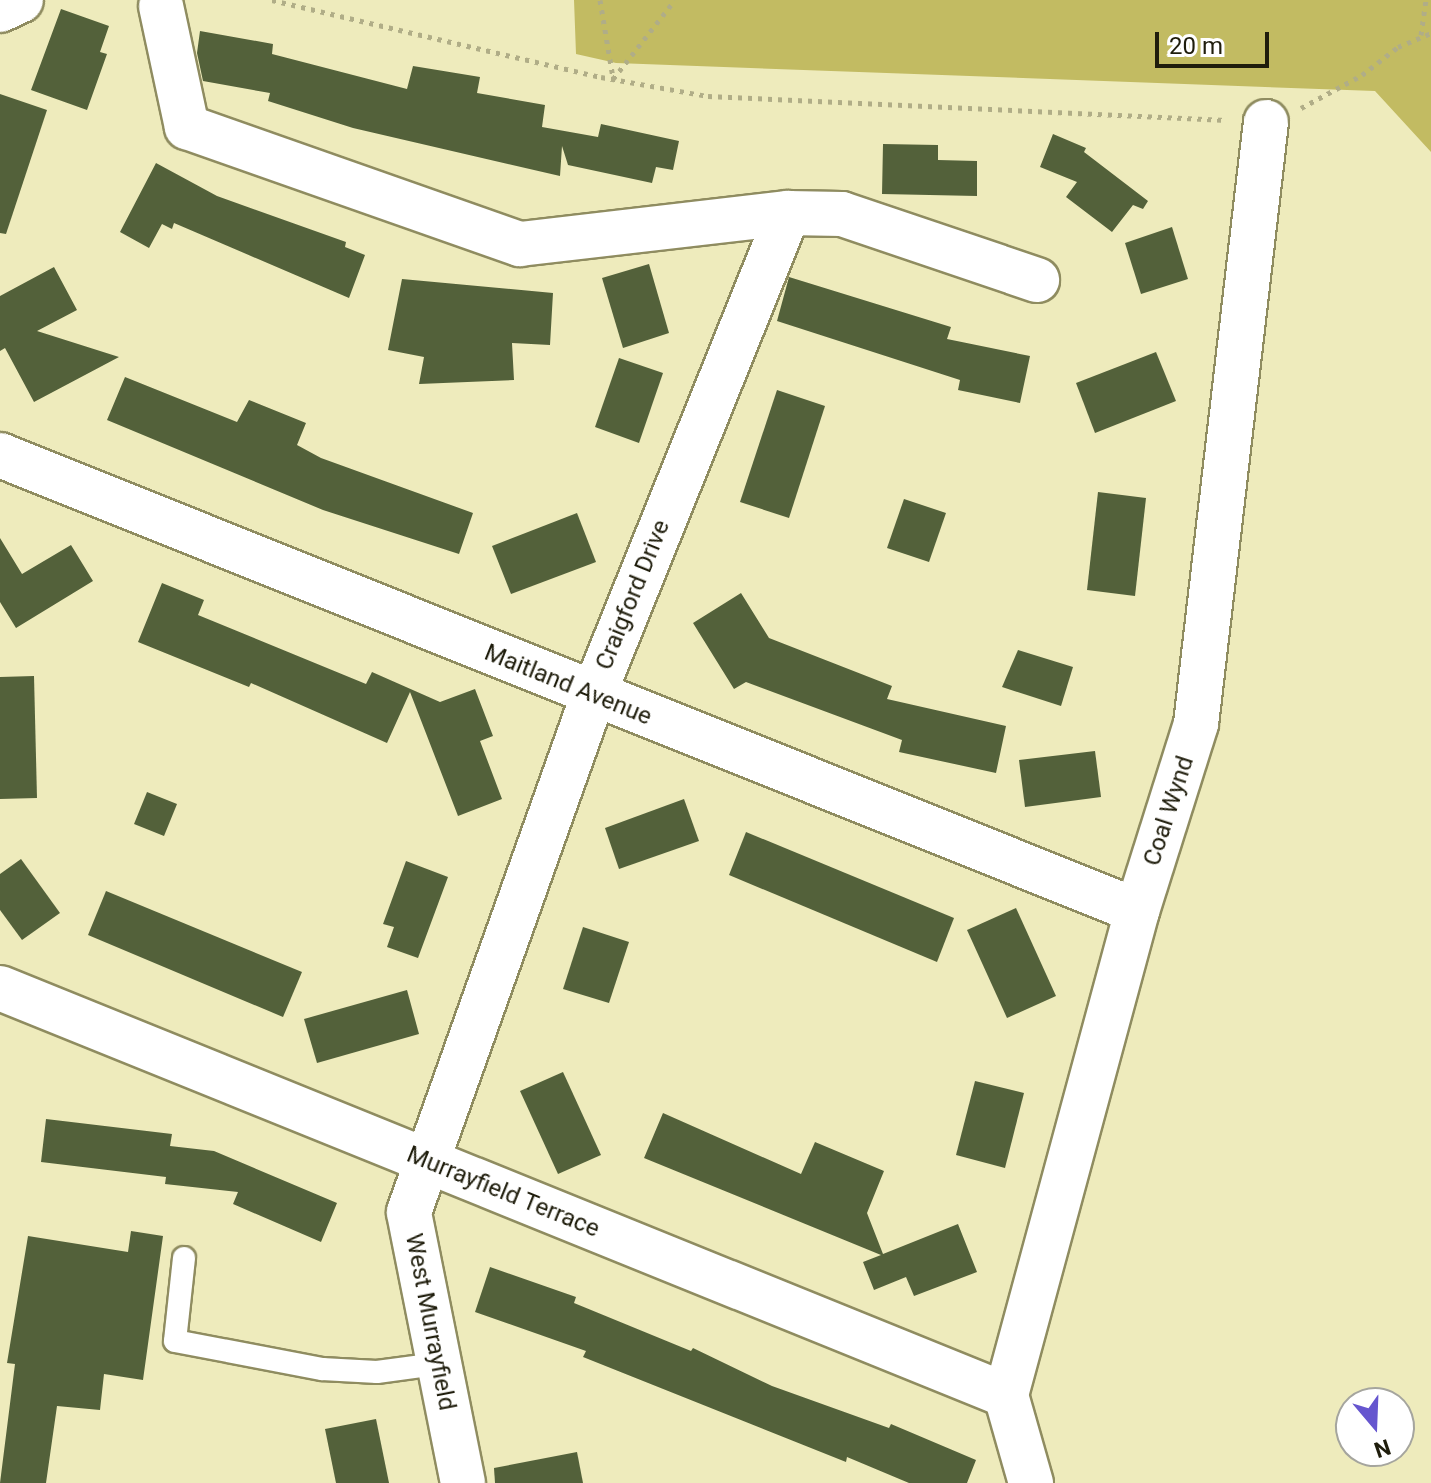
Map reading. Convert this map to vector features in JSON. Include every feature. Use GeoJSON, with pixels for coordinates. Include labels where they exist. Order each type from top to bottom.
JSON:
{"type":"FeatureCollection","features":[{"type":"Feature","properties":{"kind":"street"},"geometry":{"type":"LineString","coordinates":[[0,10],[21,0]]}},
{"type":"Feature","properties":{"kind":"street"},"geometry":{"type":"LineString","coordinates":[[161,6],[187,127],[520,244],[788,213],[842,214],[1037,280]]}},
{"type":"Feature","properties":{"kind":"street","name":"Coal Wynd"},"geometry":{"type":"LineString","coordinates":[[1006,1395],[1137,911],[1196,724],[1266,122]]}},
{"type":"Feature","properties":{"kind":"street","name":"Craigford Drive"},"geometry":{"type":"LineString","coordinates":[[423,1162],[593,696],[788,213]]}},
{"type":"Feature","properties":{"kind":"street","name":"Maitland Avenue"},"geometry":{"type":"LineString","coordinates":[[0,455],[593,696],[1137,911]]}},
{"type":"Feature","properties":{"kind":"street","name":"Murrayfield Terrace"},"geometry":{"type":"LineString","coordinates":[[0,988],[423,1162],[1006,1395]]}},
{"type":"Feature","properties":{"kind":"street","name":"West Murrayfield"},"geometry":{"type":"LineString","coordinates":[[423,1162],[409,1212],[463,1483]]}},
{"type":"Feature","properties":{"kind":"street"},"geometry":{"type":"LineString","coordinates":[[1006,1395],[1031,1483]]}},
{"type":"Feature","properties":{"kind":"lane"},"geometry":{"type":"LineString","coordinates":[[184,1258],[175,1341],[322,1369],[377,1372],[437,1364]]}},
{"type":"Feature","properties":{"kind":"path"},"geometry":{"type":"LineString","coordinates":[[272,0],[613,79],[708,96],[1266,122],[1317,102],[1421,35],[1431,33]]}},
{"type":"Feature","properties":{"kind":"path"},"geometry":{"type":"LineString","coordinates":[[600,0],[613,79]]}},
{"type":"Feature","properties":{"kind":"path"},"geometry":{"type":"LineString","coordinates":[[613,79],[675,0]]}},
{"type":"Feature","properties":{"kind":"path"},"geometry":{"type":"LineString","coordinates":[[1421,35],[1426,0]]}},
{"type":"Feature","properties":{"kind":"shaded area"},"geometry":{"type":"Polygon","coordinates":[[[574,0],[1431,0],[1431,152],[1375,91],[616,63],[576,54],[574,0]]]}},
{"type":"Feature","properties":{"kind":"building"},"geometry":{"type":"Polygon","coordinates":[[[61,9],[109,26],[100,52],[107,54],[87,110],[31,90],[61,9]]]}},
{"type":"Feature","properties":{"kind":"building"},"geometry":{"type":"Polygon","coordinates":[[[200,31],[273,44],[272,54],[407,89],[413,66],[480,77],[477,93],[545,105],[542,127],[598,137],[601,124],[679,141],[673,170],[656,167],[652,183],[568,165],[562,146],[560,176],[353,128],[268,101],[270,93],[203,81],[197,53],[200,31]]]}},
{"type":"Feature","properties":{"kind":"building"},"geometry":{"type":"Polygon","coordinates":[[[0,94],[47,110],[6,234],[0,233],[0,94]]]}},
{"type":"Feature","properties":{"kind":"building"},"geometry":{"type":"Polygon","coordinates":[[[1053,134],[1086,148],[1084,152],[1148,201],[1143,209],[1133,205],[1112,232],[1066,197],[1077,182],[1040,167],[1053,134]]]}},
{"type":"Feature","properties":{"kind":"building"},"geometry":{"type":"Polygon","coordinates":[[[883,144],[938,145],[938,160],[977,161],[977,196],[882,194],[883,144]]]}},
{"type":"Feature","properties":{"kind":"building"},"geometry":{"type":"Polygon","coordinates":[[[156,163],[217,196],[346,242],[345,247],[365,255],[349,298],[174,223],[172,229],[162,224],[149,248],[120,232],[156,163]]]}},
{"type":"Feature","properties":{"kind":"building"},"geometry":{"type":"Polygon","coordinates":[[[1172,227],[1188,279],[1141,294],[1125,243],[1172,227]]]}},
{"type":"Feature","properties":{"kind":"building"},"geometry":{"type":"Polygon","coordinates":[[[649,264],[669,333],[623,348],[602,278],[649,264]]]}},
{"type":"Feature","properties":{"kind":"building"},"geometry":{"type":"Polygon","coordinates":[[[54,267],[77,310],[37,331],[119,357],[34,402],[5,348],[0,351],[0,296],[54,267]]]}},
{"type":"Feature","properties":{"kind":"building"},"geometry":{"type":"Polygon","coordinates":[[[789,277],[951,327],[947,339],[1030,356],[1020,403],[958,390],[960,380],[777,321],[789,277]]]}},
{"type":"Feature","properties":{"kind":"building"},"geometry":{"type":"Polygon","coordinates":[[[402,279],[553,293],[550,345],[512,343],[514,380],[419,384],[424,357],[388,350],[402,279]]]}},
{"type":"Feature","properties":{"kind":"building"},"geometry":{"type":"Polygon","coordinates":[[[1156,352],[1176,401],[1095,433],[1076,383],[1156,352]]]}},
{"type":"Feature","properties":{"kind":"building"},"geometry":{"type":"Polygon","coordinates":[[[619,358],[663,373],[639,443],[595,427],[619,358]]]}},
{"type":"Feature","properties":{"kind":"building"},"geometry":{"type":"Polygon","coordinates":[[[125,377],[237,422],[249,400],[306,423],[297,445],[321,458],[473,513],[459,554],[323,510],[107,420],[125,377]]]}},
{"type":"Feature","properties":{"kind":"building"},"geometry":{"type":"Polygon","coordinates":[[[777,390],[825,406],[789,518],[740,502],[777,390]]]}},
{"type":"Feature","properties":{"kind":"building"},"geometry":{"type":"Polygon","coordinates":[[[1098,492],[1146,498],[1135,596],[1087,590],[1098,492]]]}},
{"type":"Feature","properties":{"kind":"building"},"geometry":{"type":"Polygon","coordinates":[[[904,499],[946,513],[929,562],[887,548],[904,499]]]}},
{"type":"Feature","properties":{"kind":"building"},"geometry":{"type":"Polygon","coordinates":[[[577,513],[596,562],[511,594],[492,546],[577,513]]]}},
{"type":"Feature","properties":{"kind":"building"},"geometry":{"type":"Polygon","coordinates":[[[0,538],[22,574],[71,545],[93,581],[16,628],[0,602],[0,538]]]}},
{"type":"Feature","properties":{"kind":"building"},"geometry":{"type":"Polygon","coordinates":[[[162,583],[204,600],[198,615],[366,684],[372,672],[440,702],[475,689],[493,736],[480,741],[502,799],[458,816],[410,692],[387,743],[251,683],[249,687],[138,642],[162,583]]]}},
{"type":"Feature","properties":{"kind":"building"},"geometry":{"type":"Polygon","coordinates":[[[741,593],[769,638],[892,686],[887,699],[1006,726],[996,773],[899,752],[902,740],[746,682],[734,689],[693,623],[741,593]]]}},
{"type":"Feature","properties":{"kind":"building"},"geometry":{"type":"Polygon","coordinates":[[[1018,650],[1073,667],[1061,706],[1002,687],[1018,650]]]}},
{"type":"Feature","properties":{"kind":"building"},"geometry":{"type":"Polygon","coordinates":[[[34,676],[37,798],[0,799],[0,677],[34,676]]]}},
{"type":"Feature","properties":{"kind":"building"},"geometry":{"type":"Polygon","coordinates":[[[1095,751],[1101,797],[1025,807],[1019,760],[1095,751]]]}},
{"type":"Feature","properties":{"kind":"building"},"geometry":{"type":"Polygon","coordinates":[[[147,792],[177,804],[164,836],[134,824],[147,792]]]}},
{"type":"Feature","properties":{"kind":"building"},"geometry":{"type":"Polygon","coordinates":[[[684,799],[699,841],[619,869],[605,828],[684,799]]]}},
{"type":"Feature","properties":{"kind":"building"},"geometry":{"type":"Polygon","coordinates":[[[746,832],[954,918],[937,962],[729,875],[746,832]]]}},
{"type":"Feature","properties":{"kind":"building"},"geometry":{"type":"Polygon","coordinates":[[[21,859],[60,913],[22,940],[0,910],[0,874],[21,859]]]}},
{"type":"Feature","properties":{"kind":"building"},"geometry":{"type":"Polygon","coordinates":[[[406,861],[448,877],[418,958],[387,947],[394,927],[383,924],[406,861]]]}},
{"type":"Feature","properties":{"kind":"building"},"geometry":{"type":"Polygon","coordinates":[[[106,891],[302,972],[283,1017],[88,935],[106,891]]]}},
{"type":"Feature","properties":{"kind":"building"},"geometry":{"type":"Polygon","coordinates":[[[1016,908],[1056,996],[1007,1018],[967,930],[1016,908]]]}},
{"type":"Feature","properties":{"kind":"building"},"geometry":{"type":"Polygon","coordinates":[[[583,927],[629,942],[609,1003],[563,989],[583,927]]]}},
{"type":"Feature","properties":{"kind":"building"},"geometry":{"type":"Polygon","coordinates":[[[407,990],[419,1034],[317,1063],[304,1019],[407,990]]]}},
{"type":"Feature","properties":{"kind":"building"},"geometry":{"type":"Polygon","coordinates":[[[563,1072],[601,1155],[558,1174],[520,1091],[563,1072]]]}},
{"type":"Feature","properties":{"kind":"building"},"geometry":{"type":"Polygon","coordinates":[[[975,1081],[1024,1093],[1005,1168],[956,1155],[975,1081]]]}},
{"type":"Feature","properties":{"kind":"building"},"geometry":{"type":"Polygon","coordinates":[[[663,1113],[801,1174],[815,1142],[884,1171],[867,1213],[883,1254],[958,1224],[977,1272],[914,1296],[906,1277],[874,1290],[863,1262],[881,1255],[644,1158],[663,1113]]]}},
{"type":"Feature","properties":{"kind":"building"},"geometry":{"type":"Polygon","coordinates":[[[46,1119],[172,1134],[170,1146],[214,1151],[337,1203],[321,1242],[233,1204],[238,1192],[165,1184],[166,1177],[41,1162],[46,1119]]]}},
{"type":"Feature","properties":{"kind":"building"},"geometry":{"type":"Polygon","coordinates":[[[131,1231],[163,1236],[143,1380],[104,1374],[100,1410],[57,1406],[46,1483],[0,1483],[15,1364],[7,1363],[28,1236],[128,1252],[131,1231]]]}},
{"type":"Feature","properties":{"kind":"building"},"geometry":{"type":"Polygon","coordinates":[[[490,1267],[576,1297],[574,1303],[691,1351],[693,1348],[772,1386],[889,1428],[891,1424],[976,1460],[967,1483],[909,1483],[847,1457],[846,1462],[583,1357],[586,1351],[475,1312],[490,1267]]]}},
{"type":"Feature","properties":{"kind":"building"},"geometry":{"type":"Polygon","coordinates":[[[376,1419],[389,1483],[336,1483],[325,1429],[376,1419]]]}},
{"type":"Feature","properties":{"kind":"building"},"geometry":{"type":"Polygon","coordinates":[[[577,1452],[583,1483],[495,1483],[494,1468],[577,1452]]]}}]}
